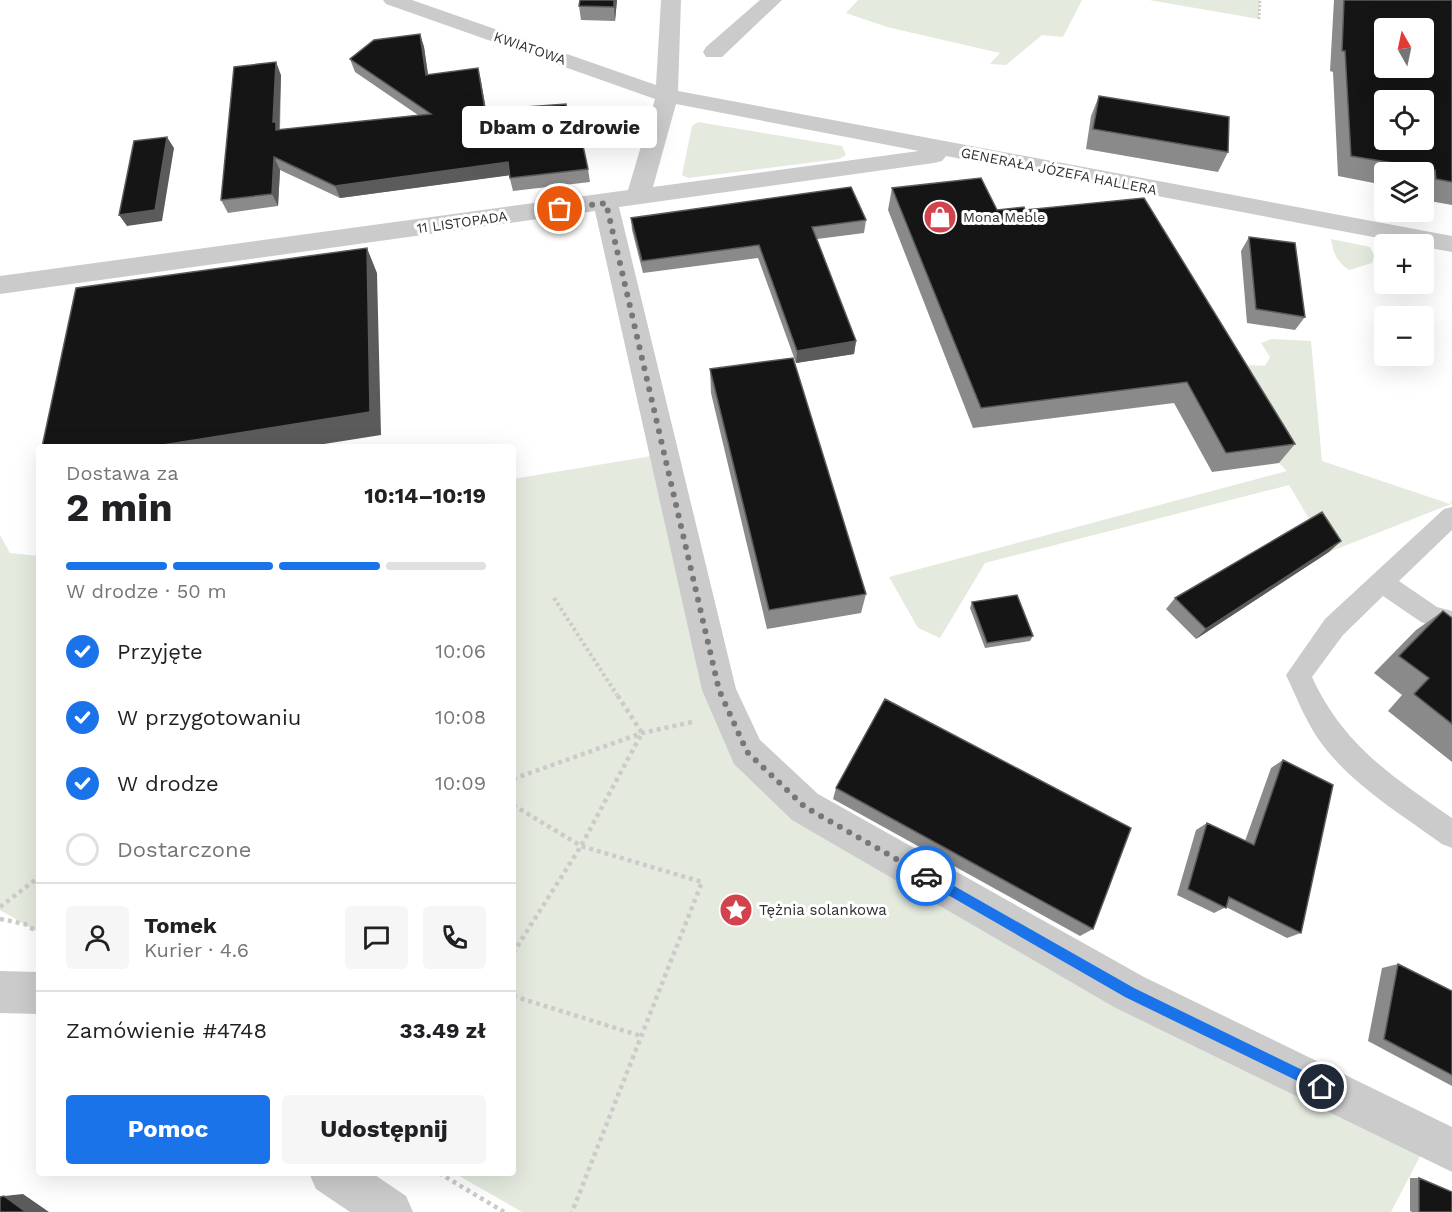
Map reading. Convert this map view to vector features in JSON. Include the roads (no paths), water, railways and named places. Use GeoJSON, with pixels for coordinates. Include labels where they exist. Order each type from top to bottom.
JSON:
{"type":"FeatureCollection","features":[{"type":"Feature","properties":{"kind":"street","name":"KWIATOWA"},"geometry":{"type":"LineString","coordinates":[[393,0],[667,96]]}},
{"type":"Feature","properties":{"kind":"street"},"geometry":{"type":"LineString","coordinates":[[671,0],[667,96],[622,200],[719,690],[747,752],[805,807],[1130,992],[1452,1150]]}},
{"type":"Feature","properties":{"kind":"street"},"geometry":{"type":"LineString","coordinates":[[714,52],[772,0]]}},
{"type":"Feature","properties":{"kind":"street","name":"GENERAŁA JÓZEFA HALLERA"},"geometry":{"type":"LineString","coordinates":[[667,96],[1452,244]]}},
{"type":"Feature","properties":{"kind":"street","name":"11 LISTOPADA"},"geometry":{"type":"LineString","coordinates":[[0,285],[959,152]]}},
{"type":"Feature","properties":{"kind":"street"},"geometry":{"type":"LineString","coordinates":[[0,992],[36,993]]}},
{"type":"Feature","properties":{"kind":"street"},"geometry":{"type":"LineString","coordinates":[[336,1176],[390,1212]]}},
{"type":"Feature","properties":{"kind":"lane"},"geometry":{"type":"LineString","coordinates":[[1452,516],[1334,627],[1299,675],[1307,697],[1327,732],[1356,765],[1452,834]]}},
{"type":"Feature","properties":{"kind":"lane"},"geometry":{"type":"LineString","coordinates":[[1383,583],[1430,615],[1452,622]]}},
{"type":"Feature","properties":{"kind":"place","name":"Dbam o Zdrowie"},"geometry":{"type":"Point","coordinates":[560,209]}},
{"type":"Feature","properties":{"kind":"place","name":"Mona Meble"},"geometry":{"type":"Point","coordinates":[940,217]}},
{"type":"Feature","properties":{"kind":"place","name":"Tężnia solankowa"},"geometry":{"type":"Point","coordinates":[736,910]}}]}
